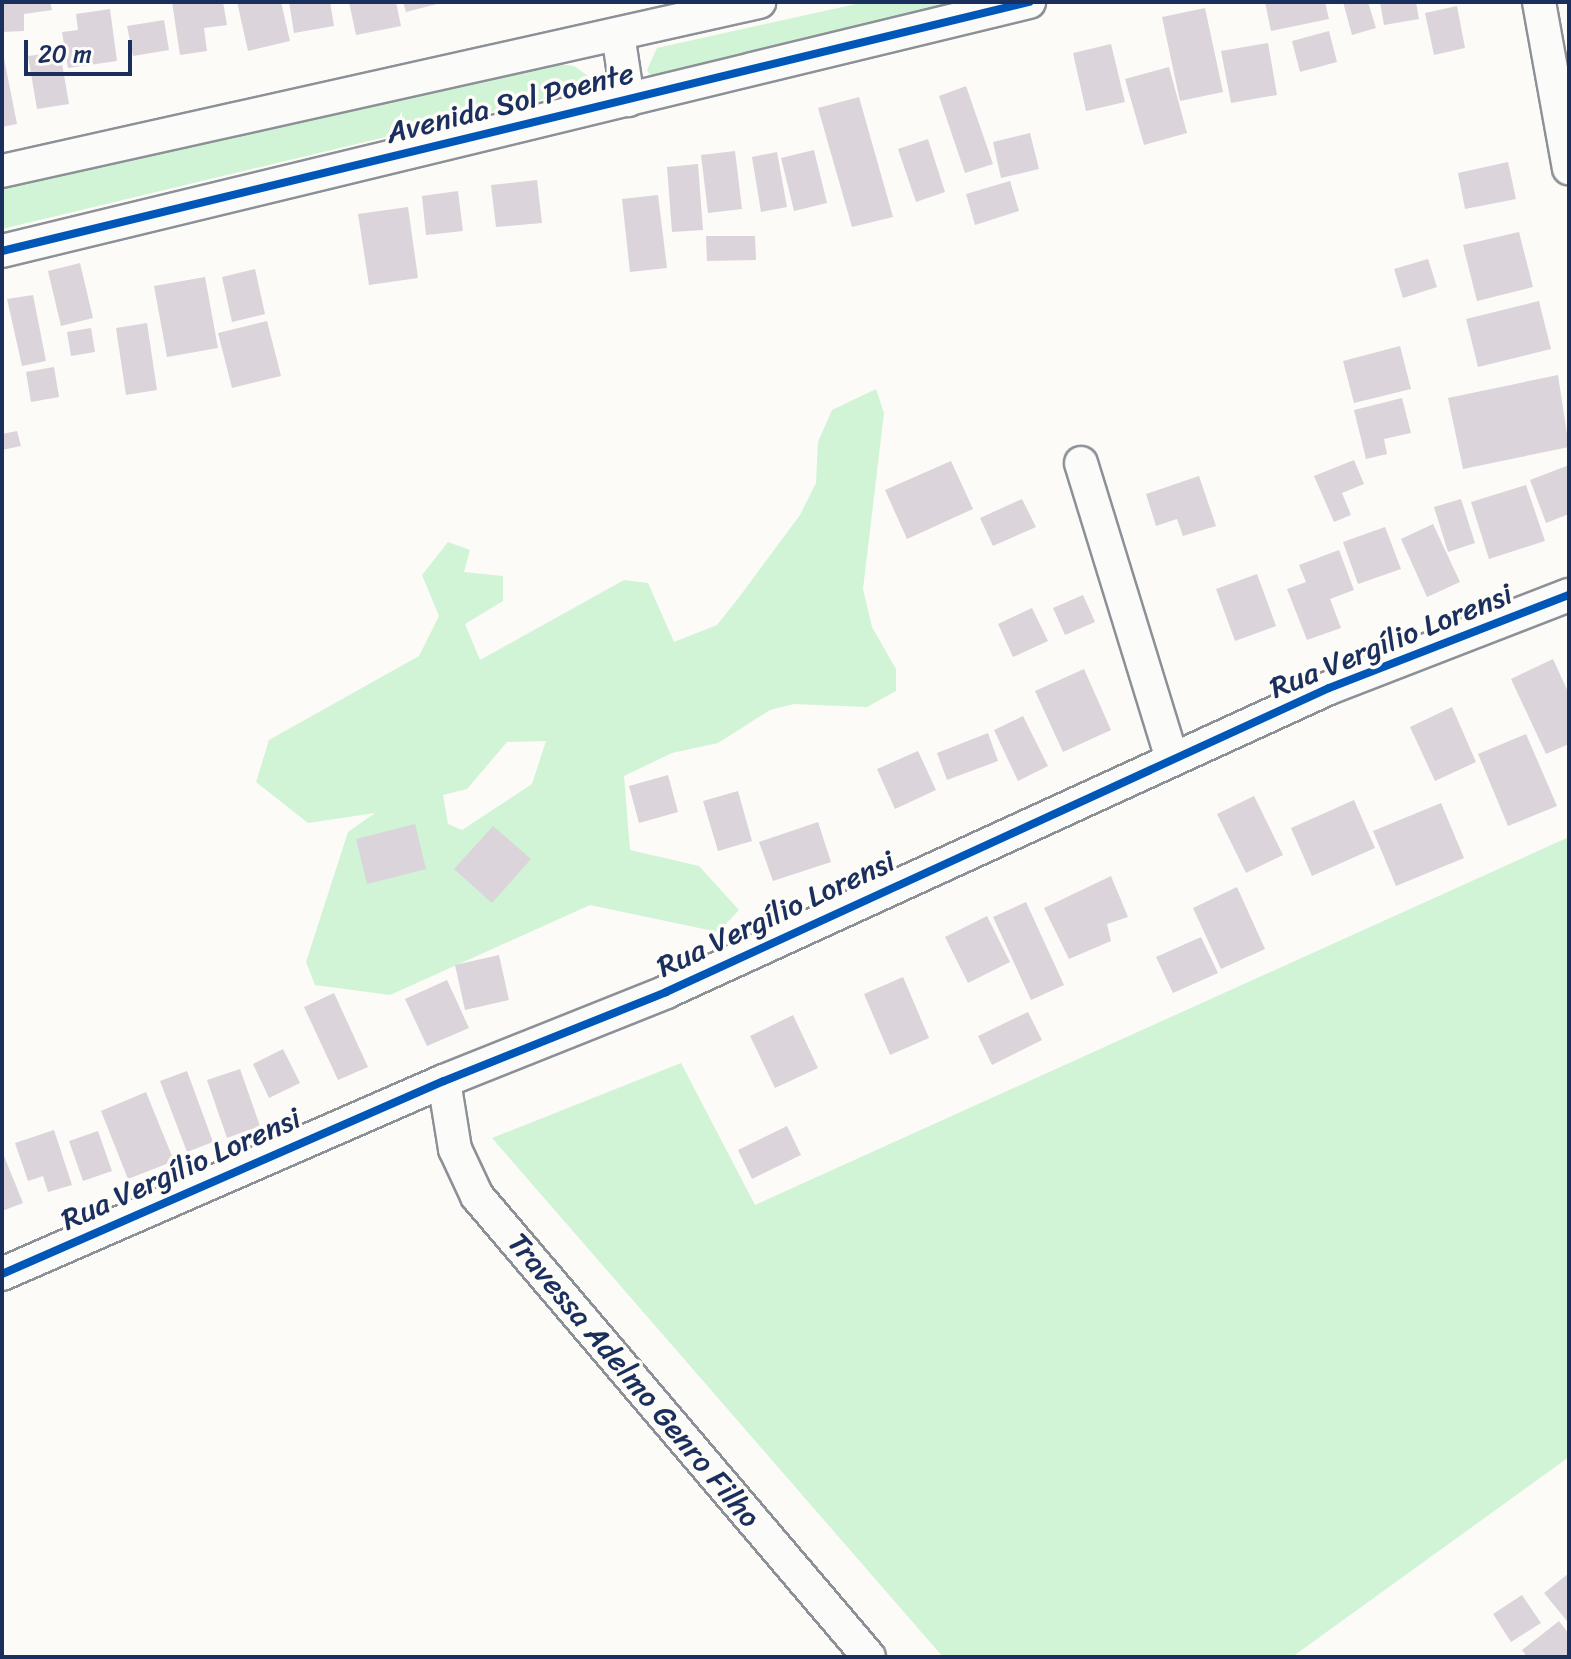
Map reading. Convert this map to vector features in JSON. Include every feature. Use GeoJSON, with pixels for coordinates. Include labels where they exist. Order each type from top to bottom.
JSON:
{"type":"FeatureCollection","features":[{"type":"Feature","properties":{"kind":"street","name":"Avenida Sol Poente"},"geometry":{"type":"LineString","coordinates":[[2,171],[759,2]]}},
{"type":"Feature","properties":{"kind":"street","name":"Avenida Sol Poente"},"geometry":{"type":"LineString","coordinates":[[2,251],[1029,2]]}},
{"type":"Feature","properties":{"kind":"street"},"geometry":{"type":"LineString","coordinates":[[1539,2],[1558,44],[1569,168]]}},
{"type":"Feature","properties":{"kind":"street"},"geometry":{"type":"LineString","coordinates":[[618,34],[628,100]]}},
{"type":"Feature","properties":{"kind":"street"},"geometry":{"type":"LineString","coordinates":[[1081,463],[1172,758]]}},
{"type":"Feature","properties":{"kind":"street","name":"Rua Vergílio Lorensi"},"geometry":{"type":"LineString","coordinates":[[2,1274],[444,1081],[666,992],[1329,688],[1569,595]]}},
{"type":"Feature","properties":{"kind":"street","name":"Travessa Adelmo Genro Filho"},"geometry":{"type":"LineString","coordinates":[[444,1081],[455,1149],[477,1196],[869,1657]]}},
{"type":"Feature","properties":{"kind":"green space"},"geometry":{"type":"Polygon","coordinates":[[[865,2],[993,2],[654,83],[647,70],[657,48],[865,2]]]}},
{"type":"Feature","properties":{"kind":"green space"},"geometry":{"type":"Polygon","coordinates":[[[549,63],[574,66],[588,76],[586,89],[2,229],[2,180],[549,63]]]}},
{"type":"Feature","properties":{"kind":"green space"},"geometry":{"type":"Polygon","coordinates":[[[876,389],[884,413],[863,589],[872,627],[896,669],[896,691],[867,707],[794,704],[770,710],[718,743],[672,753],[624,776],[630,850],[699,866],[739,910],[718,932],[590,905],[390,995],[315,985],[306,962],[348,832],[375,813],[308,823],[256,782],[269,740],[419,656],[439,616],[422,575],[448,542],[470,550],[464,572],[503,576],[503,601],[465,624],[480,660],[624,580],[648,583],[674,642],[717,625],[800,515],[816,483],[818,442],[832,410],[876,389]],[[546,741],[507,742],[467,789],[443,795],[448,824],[462,830],[532,784],[546,741]]]}},
{"type":"Feature","properties":{"kind":"green space"},"geometry":{"type":"Polygon","coordinates":[[[1569,837],[1569,1457],[1292,1657],[943,1657],[492,1138],[681,1063],[755,1205],[1569,837]]]}},
{"type":"Feature","properties":{"kind":"building"},"geometry":{"type":"Polygon","coordinates":[[[2,2],[50,2],[52,10],[24,14],[24,31],[2,32],[2,2]]]}},
{"type":"Feature","properties":{"kind":"building"},"geometry":{"type":"Polygon","coordinates":[[[172,2],[223,2],[227,25],[204,28],[207,51],[180,55],[172,2]]]}},
{"type":"Feature","properties":{"kind":"building"},"geometry":{"type":"Polygon","coordinates":[[[237,2],[281,2],[290,41],[248,51],[237,2]]]}},
{"type":"Feature","properties":{"kind":"building"},"geometry":{"type":"Polygon","coordinates":[[[289,2],[330,2],[334,26],[294,33],[289,2]]]}},
{"type":"Feature","properties":{"kind":"building"},"geometry":{"type":"Polygon","coordinates":[[[349,2],[396,2],[401,26],[356,35],[349,2]]]}},
{"type":"Feature","properties":{"kind":"building"},"geometry":{"type":"Polygon","coordinates":[[[403,2],[441,2],[441,3],[406,12],[403,2]]]}},
{"type":"Feature","properties":{"kind":"building"},"geometry":{"type":"Polygon","coordinates":[[[1265,2],[1325,2],[1329,19],[1271,31],[1265,2]]]}},
{"type":"Feature","properties":{"kind":"building"},"geometry":{"type":"Polygon","coordinates":[[[1343,2],[1368,2],[1376,28],[1352,35],[1343,2]]]}},
{"type":"Feature","properties":{"kind":"building"},"geometry":{"type":"Polygon","coordinates":[[[1380,2],[1416,2],[1419,19],[1384,25],[1380,2]]]}},
{"type":"Feature","properties":{"kind":"building"},"geometry":{"type":"Polygon","coordinates":[[[1457,6],[1465,48],[1434,55],[1425,13],[1457,6]]]}},
{"type":"Feature","properties":{"kind":"building"},"geometry":{"type":"Polygon","coordinates":[[[1205,8],[1223,92],[1180,101],[1162,17],[1205,8]]]}},
{"type":"Feature","properties":{"kind":"building"},"geometry":{"type":"Polygon","coordinates":[[[110,9],[117,61],[68,68],[62,32],[78,30],[76,14],[110,9]]]}},
{"type":"Feature","properties":{"kind":"building"},"geometry":{"type":"Polygon","coordinates":[[[164,20],[169,50],[133,56],[127,26],[164,20]]]}},
{"type":"Feature","properties":{"kind":"building"},"geometry":{"type":"Polygon","coordinates":[[[1329,31],[1337,62],[1300,72],[1292,41],[1329,31]]]}},
{"type":"Feature","properties":{"kind":"building"},"geometry":{"type":"Polygon","coordinates":[[[1268,43],[1277,95],[1231,103],[1221,51],[1268,43]]]}},
{"type":"Feature","properties":{"kind":"building"},"geometry":{"type":"Polygon","coordinates":[[[1111,44],[1125,102],[1086,111],[1073,53],[1111,44]]]}},
{"type":"Feature","properties":{"kind":"building"},"geometry":{"type":"Polygon","coordinates":[[[2,48],[17,124],[2,127],[2,48]]]}},
{"type":"Feature","properties":{"kind":"building"},"geometry":{"type":"Polygon","coordinates":[[[60,52],[69,104],[37,109],[28,56],[60,52]]]}},
{"type":"Feature","properties":{"kind":"building"},"geometry":{"type":"Polygon","coordinates":[[[1169,67],[1187,133],[1144,145],[1125,79],[1169,67]]]}},
{"type":"Feature","properties":{"kind":"building"},"geometry":{"type":"Polygon","coordinates":[[[966,86],[993,164],[965,173],[939,96],[966,86]]]}},
{"type":"Feature","properties":{"kind":"building"},"geometry":{"type":"Polygon","coordinates":[[[859,97],[893,217],[852,227],[818,108],[859,97]]]}},
{"type":"Feature","properties":{"kind":"building"},"geometry":{"type":"Polygon","coordinates":[[[1030,133],[1039,169],[1001,178],[993,142],[1030,133]]]}},
{"type":"Feature","properties":{"kind":"building"},"geometry":{"type":"Polygon","coordinates":[[[928,139],[945,192],[916,202],[898,149],[928,139]]]}},
{"type":"Feature","properties":{"kind":"building"},"geometry":{"type":"Polygon","coordinates":[[[814,150],[827,203],[794,211],[781,158],[814,150]]]}},
{"type":"Feature","properties":{"kind":"building"},"geometry":{"type":"Polygon","coordinates":[[[735,151],[742,209],[708,213],[701,155],[735,151]]]}},
{"type":"Feature","properties":{"kind":"building"},"geometry":{"type":"Polygon","coordinates":[[[777,152],[787,207],[761,212],[752,157],[777,152]]]}},
{"type":"Feature","properties":{"kind":"building"},"geometry":{"type":"Polygon","coordinates":[[[1508,162],[1516,199],[1465,209],[1458,173],[1508,162]]]}},
{"type":"Feature","properties":{"kind":"building"},"geometry":{"type":"Polygon","coordinates":[[[698,164],[703,230],[672,232],[667,167],[698,164]]]}},
{"type":"Feature","properties":{"kind":"building"},"geometry":{"type":"Polygon","coordinates":[[[537,180],[542,223],[496,227],[491,185],[537,180]]]}},
{"type":"Feature","properties":{"kind":"building"},"geometry":{"type":"Polygon","coordinates":[[[1010,181],[1019,211],[975,225],[966,194],[1010,181]]]}},
{"type":"Feature","properties":{"kind":"building"},"geometry":{"type":"Polygon","coordinates":[[[458,191],[463,231],[426,235],[422,196],[458,191]]]}},
{"type":"Feature","properties":{"kind":"building"},"geometry":{"type":"Polygon","coordinates":[[[658,195],[667,268],[630,272],[622,199],[658,195]]]}},
{"type":"Feature","properties":{"kind":"building"},"geometry":{"type":"Polygon","coordinates":[[[408,207],[418,278],[369,285],[358,214],[408,207]]]}},
{"type":"Feature","properties":{"kind":"building"},"geometry":{"type":"Polygon","coordinates":[[[1519,232],[1533,287],[1477,301],[1463,245],[1519,232]]]}},
{"type":"Feature","properties":{"kind":"building"},"geometry":{"type":"Polygon","coordinates":[[[706,236],[755,236],[756,260],[707,261],[706,236]]]}},
{"type":"Feature","properties":{"kind":"building"},"geometry":{"type":"Polygon","coordinates":[[[1428,259],[1437,287],[1403,298],[1394,269],[1428,259]]]}},
{"type":"Feature","properties":{"kind":"building"},"geometry":{"type":"Polygon","coordinates":[[[80,263],[93,318],[61,326],[48,271],[80,263]]]}},
{"type":"Feature","properties":{"kind":"building"},"geometry":{"type":"Polygon","coordinates":[[[255,269],[265,314],[232,322],[222,277],[255,269]]]}},
{"type":"Feature","properties":{"kind":"building"},"geometry":{"type":"Polygon","coordinates":[[[205,277],[218,348],[167,357],[154,286],[205,277]]]}},
{"type":"Feature","properties":{"kind":"building"},"geometry":{"type":"Polygon","coordinates":[[[33,295],[46,361],[22,366],[7,299],[33,295]]]}},
{"type":"Feature","properties":{"kind":"building"},"geometry":{"type":"Polygon","coordinates":[[[1539,301],[1551,349],[1478,367],[1466,319],[1539,301]]]}},
{"type":"Feature","properties":{"kind":"building"},"geometry":{"type":"Polygon","coordinates":[[[267,321],[281,376],[232,388],[218,333],[267,321]]]}},
{"type":"Feature","properties":{"kind":"building"},"geometry":{"type":"Polygon","coordinates":[[[147,323],[157,390],[126,395],[116,328],[147,323]]]}},
{"type":"Feature","properties":{"kind":"building"},"geometry":{"type":"Polygon","coordinates":[[[91,328],[95,352],[71,356],[67,332],[91,328]]]}},
{"type":"Feature","properties":{"kind":"building"},"geometry":{"type":"Polygon","coordinates":[[[1400,346],[1411,389],[1354,403],[1343,361],[1400,346]]]}},
{"type":"Feature","properties":{"kind":"building"},"geometry":{"type":"Polygon","coordinates":[[[54,367],[59,397],[31,402],[26,372],[54,367]]]}},
{"type":"Feature","properties":{"kind":"building"},"geometry":{"type":"Polygon","coordinates":[[[1558,375],[1569,447],[1463,469],[1448,398],[1558,375]]]}},
{"type":"Feature","properties":{"kind":"building"},"geometry":{"type":"Polygon","coordinates":[[[1402,398],[1411,433],[1384,439],[1387,454],[1366,459],[1354,410],[1402,398]]]}},
{"type":"Feature","properties":{"kind":"building"},"geometry":{"type":"Polygon","coordinates":[[[17,431],[21,446],[2,450],[2,434],[17,431]]]}},
{"type":"Feature","properties":{"kind":"building"},"geometry":{"type":"Polygon","coordinates":[[[1354,460],[1364,484],[1342,493],[1351,515],[1334,522],[1314,476],[1354,460]]]}},
{"type":"Feature","properties":{"kind":"building"},"geometry":{"type":"Polygon","coordinates":[[[951,461],[973,509],[907,539],[885,490],[951,461]]]}},
{"type":"Feature","properties":{"kind":"building"},"geometry":{"type":"Polygon","coordinates":[[[1569,465],[1569,514],[1546,523],[1530,480],[1569,465]]]}},
{"type":"Feature","properties":{"kind":"building"},"geometry":{"type":"Polygon","coordinates":[[[1199,476],[1216,526],[1183,536],[1177,519],[1156,526],[1146,494],[1199,476]]]}},
{"type":"Feature","properties":{"kind":"building"},"geometry":{"type":"Polygon","coordinates":[[[1526,485],[1545,541],[1489,559],[1471,502],[1526,485]]]}},
{"type":"Feature","properties":{"kind":"building"},"geometry":{"type":"Polygon","coordinates":[[[1022,499],[1036,527],[993,546],[980,518],[1022,499]]]}},
{"type":"Feature","properties":{"kind":"building"},"geometry":{"type":"Polygon","coordinates":[[[1461,499],[1475,543],[1448,552],[1434,507],[1461,499]]]}},
{"type":"Feature","properties":{"kind":"building"},"geometry":{"type":"Polygon","coordinates":[[[1433,524],[1460,582],[1427,597],[1401,539],[1433,524]]]}},
{"type":"Feature","properties":{"kind":"building"},"geometry":{"type":"Polygon","coordinates":[[[1385,527],[1401,569],[1358,584],[1343,542],[1385,527]]]}},
{"type":"Feature","properties":{"kind":"building"},"geometry":{"type":"Polygon","coordinates":[[[1339,550],[1354,590],[1330,599],[1341,628],[1307,640],[1287,589],[1306,582],[1299,565],[1339,550]]]}},
{"type":"Feature","properties":{"kind":"building"},"geometry":{"type":"Polygon","coordinates":[[[1257,574],[1276,626],[1235,641],[1216,589],[1257,574]]]}},
{"type":"Feature","properties":{"kind":"building"},"geometry":{"type":"Polygon","coordinates":[[[1083,595],[1095,622],[1065,635],[1053,608],[1083,595]]]}},
{"type":"Feature","properties":{"kind":"building"},"geometry":{"type":"Polygon","coordinates":[[[1032,608],[1048,641],[1013,657],[998,624],[1032,608]]]}},
{"type":"Feature","properties":{"kind":"building"},"geometry":{"type":"Polygon","coordinates":[[[1553,659],[1569,694],[1569,744],[1546,754],[1511,679],[1553,659]]]}},
{"type":"Feature","properties":{"kind":"building"},"geometry":{"type":"Polygon","coordinates":[[[1084,669],[1111,730],[1063,752],[1035,691],[1084,669]]]}},
{"type":"Feature","properties":{"kind":"building"},"geometry":{"type":"Polygon","coordinates":[[[1452,707],[1476,762],[1435,781],[1410,727],[1452,707]]]}},
{"type":"Feature","properties":{"kind":"building"},"geometry":{"type":"Polygon","coordinates":[[[1023,716],[1048,766],[1018,781],[994,730],[1023,716]]]}},
{"type":"Feature","properties":{"kind":"building"},"geometry":{"type":"Polygon","coordinates":[[[988,733],[998,761],[947,780],[937,753],[988,733]]]}},
{"type":"Feature","properties":{"kind":"building"},"geometry":{"type":"Polygon","coordinates":[[[1526,734],[1557,806],[1508,826],[1478,754],[1526,734]]]}},
{"type":"Feature","properties":{"kind":"building"},"geometry":{"type":"Polygon","coordinates":[[[918,751],[936,790],[895,809],[877,769],[918,751]]]}},
{"type":"Feature","properties":{"kind":"building"},"geometry":{"type":"Polygon","coordinates":[[[668,775],[678,812],[639,823],[629,786],[668,775]]]}},
{"type":"Feature","properties":{"kind":"building"},"geometry":{"type":"Polygon","coordinates":[[[738,791],[752,841],[718,851],[703,801],[738,791]]]}},
{"type":"Feature","properties":{"kind":"building"},"geometry":{"type":"Polygon","coordinates":[[[1254,796],[1283,855],[1246,873],[1217,814],[1254,796]]]}},
{"type":"Feature","properties":{"kind":"building"},"geometry":{"type":"Polygon","coordinates":[[[1354,800],[1375,848],[1312,876],[1291,828],[1354,800]]]}},
{"type":"Feature","properties":{"kind":"building"},"geometry":{"type":"Polygon","coordinates":[[[1441,803],[1464,858],[1396,886],[1373,831],[1441,803]]]}},
{"type":"Feature","properties":{"kind":"building"},"geometry":{"type":"Polygon","coordinates":[[[818,822],[831,862],[773,881],[759,842],[818,822]]]}},
{"type":"Feature","properties":{"kind":"building"},"geometry":{"type":"Polygon","coordinates":[[[415,824],[426,869],[367,884],[356,839],[415,824]]]}},
{"type":"Feature","properties":{"kind":"building"},"geometry":{"type":"Polygon","coordinates":[[[493,826],[531,859],[492,903],[454,869],[493,826]]]}},
{"type":"Feature","properties":{"kind":"building"},"geometry":{"type":"Polygon","coordinates":[[[1111,876],[1128,917],[1107,924],[1111,941],[1069,959],[1044,908],[1111,876]]]}},
{"type":"Feature","properties":{"kind":"building"},"geometry":{"type":"Polygon","coordinates":[[[1237,887],[1265,949],[1221,969],[1193,908],[1237,887]]]}},
{"type":"Feature","properties":{"kind":"building"},"geometry":{"type":"Polygon","coordinates":[[[1026,902],[1064,985],[1031,1000],[993,917],[1026,902]]]}},
{"type":"Feature","properties":{"kind":"building"},"geometry":{"type":"Polygon","coordinates":[[[987,916],[1010,962],[968,983],[945,937],[987,916]]]}},
{"type":"Feature","properties":{"kind":"building"},"geometry":{"type":"Polygon","coordinates":[[[1201,937],[1218,973],[1173,993],[1156,957],[1201,937]]]}},
{"type":"Feature","properties":{"kind":"building"},"geometry":{"type":"Polygon","coordinates":[[[499,955],[509,1000],[465,1010],[455,965],[499,955]]]}},
{"type":"Feature","properties":{"kind":"building"},"geometry":{"type":"Polygon","coordinates":[[[903,977],[929,1038],[890,1055],[864,994],[903,977]]]}},
{"type":"Feature","properties":{"kind":"building"},"geometry":{"type":"Polygon","coordinates":[[[447,980],[469,1028],[427,1046],[405,999],[447,980]]]}},
{"type":"Feature","properties":{"kind":"building"},"geometry":{"type":"Polygon","coordinates":[[[334,993],[368,1067],[338,1080],[304,1007],[334,993]]]}},
{"type":"Feature","properties":{"kind":"building"},"geometry":{"type":"Polygon","coordinates":[[[1028,1012],[1042,1040],[992,1065],[978,1036],[1028,1012]]]}},
{"type":"Feature","properties":{"kind":"building"},"geometry":{"type":"Polygon","coordinates":[[[793,1015],[818,1068],[775,1088],[750,1036],[793,1015]]]}},
{"type":"Feature","properties":{"kind":"building"},"geometry":{"type":"Polygon","coordinates":[[[283,1049],[300,1083],[269,1098],[253,1064],[283,1049]]]}},
{"type":"Feature","properties":{"kind":"building"},"geometry":{"type":"Polygon","coordinates":[[[240,1069],[260,1126],[227,1138],[207,1080],[240,1069]]]}},
{"type":"Feature","properties":{"kind":"building"},"geometry":{"type":"Polygon","coordinates":[[[187,1071],[213,1142],[187,1152],[160,1081],[187,1071]]]}},
{"type":"Feature","properties":{"kind":"building"},"geometry":{"type":"Polygon","coordinates":[[[146,1092],[174,1161],[128,1179],[101,1111],[146,1092]]]}},
{"type":"Feature","properties":{"kind":"building"},"geometry":{"type":"Polygon","coordinates":[[[787,1126],[801,1155],[752,1179],[738,1150],[787,1126]]]}},
{"type":"Feature","properties":{"kind":"building"},"geometry":{"type":"Polygon","coordinates":[[[54,1130],[72,1185],[48,1192],[43,1176],[28,1181],[15,1143],[54,1130]]]}},
{"type":"Feature","properties":{"kind":"building"},"geometry":{"type":"Polygon","coordinates":[[[98,1131],[112,1171],[83,1181],[69,1141],[98,1131]]]}},
{"type":"Feature","properties":{"kind":"building"},"geometry":{"type":"Polygon","coordinates":[[[2,1151],[23,1203],[2,1211],[2,1151]]]}},
{"type":"Feature","properties":{"kind":"building"},"geometry":{"type":"Polygon","coordinates":[[[1569,1573],[1569,1619],[1567,1621],[1544,1593],[1569,1573]]]}},
{"type":"Feature","properties":{"kind":"building"},"geometry":{"type":"Polygon","coordinates":[[[1522,1595],[1541,1623],[1511,1642],[1493,1614],[1522,1595]]]}},
{"type":"Feature","properties":{"kind":"building"},"geometry":{"type":"Polygon","coordinates":[[[1559,1621],[1569,1634],[1569,1657],[1527,1657],[1522,1650],[1559,1621]]]}},
{"type":"Feature","properties":{"kind":"cycle path"},"geometry":{"type":"LineString","coordinates":[[2,251],[1029,2]]}},
{"type":"Feature","properties":{"kind":"cycle path"},"geometry":{"type":"LineString","coordinates":[[2,1274],[444,1081],[666,992],[1329,688],[1569,595]]}}]}
